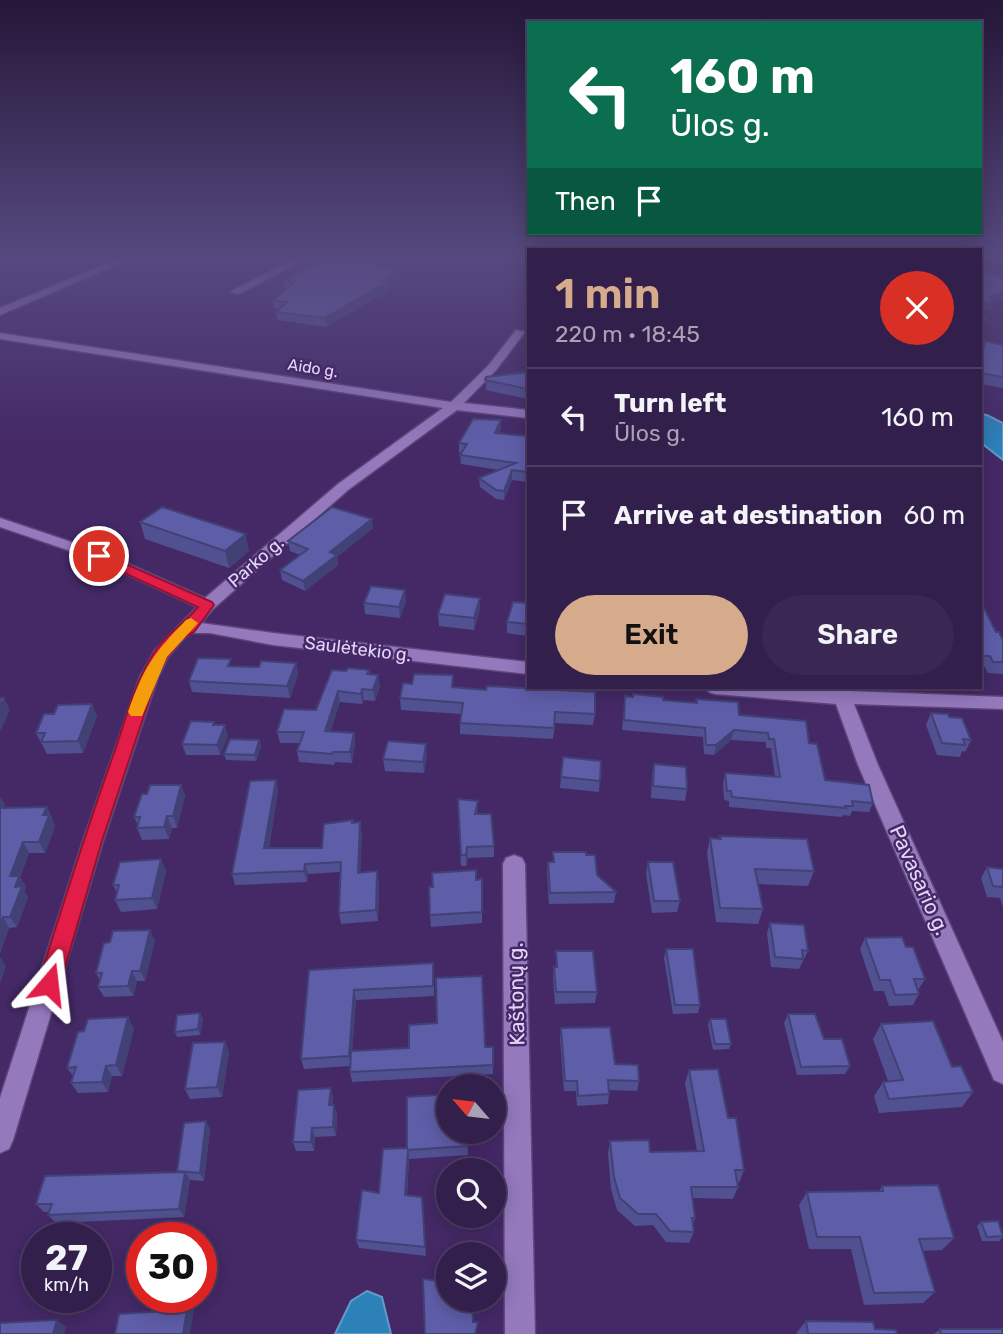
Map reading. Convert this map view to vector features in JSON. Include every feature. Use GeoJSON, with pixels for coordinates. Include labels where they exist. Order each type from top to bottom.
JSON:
{"type":"FeatureCollection","features":[{"type":"Feature","properties":{"kind":"street","name":"Parko g."},"geometry":{"type":"LineString","coordinates":[[0,1140],[93,841],[149,677],[161,654],[207,605],[343,487],[454,406],[492,368],[520,332]]}},
{"type":"Feature","properties":{"kind":"street","name":"Aido g."},"geometry":{"type":"LineString","coordinates":[[0,337],[454,406],[527,414]]}},
{"type":"Feature","properties":{"kind":"street"},"geometry":{"type":"LineString","coordinates":[[0,522],[99,556],[207,605]]}},
{"type":"Feature","properties":{"kind":"street","name":"Saulėtekio g."},"geometry":{"type":"LineString","coordinates":[[188,628],[210,628],[274,639],[527,668]]}},
{"type":"Feature","properties":{"kind":"street"},"geometry":{"type":"LineString","coordinates":[[740,689],[1003,703]]}},
{"type":"Feature","properties":{"kind":"street","name":"Pavasario g."},"geometry":{"type":"LineString","coordinates":[[840,693],[868,765],[1003,1071]]}},
{"type":"Feature","properties":{"kind":"street","name":"Kaštonų g."},"geometry":{"type":"LineString","coordinates":[[514,864],[520,1334]]}},
{"type":"Feature","properties":{"kind":"water"},"geometry":{"type":"Polygon","coordinates":[[[982,414],[1003,423],[1003,460],[982,444],[982,414]]]}},
{"type":"Feature","properties":{"kind":"water"},"geometry":{"type":"Polygon","coordinates":[[[367,1291],[382,1297],[391,1334],[335,1334],[351,1301],[367,1291]]]}},
{"type":"Feature","properties":{"kind":"building"},"geometry":{"type":"Polygon","coordinates":[[[985,341],[1003,345],[1003,377],[982,373],[985,341]]]}},
{"type":"Feature","properties":{"kind":"building"},"geometry":{"type":"Polygon","coordinates":[[[527,372],[527,389],[485,380],[486,377],[527,372]]]}},
{"type":"Feature","properties":{"kind":"building"},"geometry":{"type":"Polygon","coordinates":[[[473,419],[501,420],[495,433],[527,436],[527,472],[512,470],[504,491],[496,490],[479,478],[516,463],[460,455],[467,444],[459,443],[473,419]]]}},
{"type":"Feature","properties":{"kind":"building"},"geometry":{"type":"Polygon","coordinates":[[[162,507],[246,534],[225,551],[140,522],[162,507]]]}},
{"type":"Feature","properties":{"kind":"building"},"geometry":{"type":"Polygon","coordinates":[[[332,507],[372,519],[330,552],[337,555],[303,581],[280,570],[308,549],[288,541],[332,507]]]}},
{"type":"Feature","properties":{"kind":"building"},"geometry":{"type":"Polygon","coordinates":[[[371,586],[405,590],[399,607],[364,603],[371,586]]]}},
{"type":"Feature","properties":{"kind":"building"},"geometry":{"type":"Polygon","coordinates":[[[445,594],[480,598],[474,618],[438,614],[445,594]]]}},
{"type":"Feature","properties":{"kind":"building"},"geometry":{"type":"Polygon","coordinates":[[[513,602],[527,603],[527,624],[507,622],[513,602]]]}},
{"type":"Feature","properties":{"kind":"building"},"geometry":{"type":"Polygon","coordinates":[[[982,604],[1003,640],[1003,662],[993,662],[990,656],[982,656],[982,604]]]}},
{"type":"Feature","properties":{"kind":"building"},"geometry":{"type":"Polygon","coordinates":[[[198,658],[231,659],[228,666],[259,667],[261,661],[296,663],[287,686],[189,681],[198,658]]]}},
{"type":"Feature","properties":{"kind":"building"},"geometry":{"type":"Polygon","coordinates":[[[348,668],[369,670],[367,674],[378,675],[373,690],[362,689],[361,694],[338,691],[325,731],[354,733],[350,752],[332,754],[297,751],[304,732],[277,732],[284,709],[316,710],[332,670],[346,671],[348,668]]]}},
{"type":"Feature","properties":{"kind":"building"},"geometry":{"type":"Polygon","coordinates":[[[414,674],[453,675],[452,687],[486,690],[487,686],[595,692],[595,714],[555,712],[554,728],[460,723],[463,703],[400,698],[403,683],[412,684],[414,674]]]}},
{"type":"Feature","properties":{"kind":"building"},"geometry":{"type":"Polygon","coordinates":[[[633,694],[697,703],[696,699],[738,702],[739,715],[806,721],[809,743],[817,744],[825,780],[869,785],[873,803],[852,801],[853,806],[845,806],[846,808],[732,797],[731,791],[727,791],[725,773],[780,777],[774,739],[769,739],[768,733],[734,730],[716,745],[706,745],[705,728],[624,720],[625,696],[633,697],[633,694]]]}},
{"type":"Feature","properties":{"kind":"building"},"geometry":{"type":"Polygon","coordinates":[[[92,704],[78,741],[41,742],[45,733],[36,733],[44,714],[54,714],[58,705],[92,704]]]}},
{"type":"Feature","properties":{"kind":"building"},"geometry":{"type":"Polygon","coordinates":[[[931,713],[962,718],[971,740],[963,739],[965,745],[942,743],[931,713]]]}},
{"type":"Feature","properties":{"kind":"building"},"geometry":{"type":"Polygon","coordinates":[[[191,721],[225,725],[217,745],[182,744],[191,721]]]}},
{"type":"Feature","properties":{"kind":"building"},"geometry":{"type":"Polygon","coordinates":[[[230,739],[259,740],[255,755],[224,754],[230,739]]]}},
{"type":"Feature","properties":{"kind":"building"},"geometry":{"type":"Polygon","coordinates":[[[388,741],[426,744],[423,762],[383,759],[388,741]]]}},
{"type":"Feature","properties":{"kind":"building"},"geometry":{"type":"Polygon","coordinates":[[[563,757],[601,761],[600,781],[561,777],[563,757]]]}},
{"type":"Feature","properties":{"kind":"building"},"geometry":{"type":"Polygon","coordinates":[[[654,764],[686,767],[687,789],[653,786],[654,764]]]}},
{"type":"Feature","properties":{"kind":"building"},"geometry":{"type":"Polygon","coordinates":[[[276,780],[264,848],[322,848],[324,824],[353,820],[352,823],[360,822],[358,873],[377,871],[376,910],[339,913],[341,862],[305,864],[304,871],[232,874],[250,781],[276,780]]]}},
{"type":"Feature","properties":{"kind":"building"},"geometry":{"type":"Polygon","coordinates":[[[150,785],[181,785],[173,816],[167,816],[164,827],[137,828],[140,817],[134,817],[142,794],[147,794],[150,785]]]}},
{"type":"Feature","properties":{"kind":"building"},"geometry":{"type":"Polygon","coordinates":[[[458,799],[478,801],[475,814],[491,814],[494,846],[467,847],[466,855],[461,855],[458,799]]]}},
{"type":"Feature","properties":{"kind":"building"},"geometry":{"type":"Polygon","coordinates":[[[47,807],[43,815],[49,815],[39,842],[23,842],[10,876],[19,876],[15,887],[22,886],[10,917],[3,917],[0,924],[0,808],[47,807]]]}},
{"type":"Feature","properties":{"kind":"building"},"geometry":{"type":"Polygon","coordinates":[[[720,836],[807,839],[814,871],[755,869],[763,909],[720,908],[710,838],[721,839],[720,836]]]}},
{"type":"Feature","properties":{"kind":"building"},"geometry":{"type":"Polygon","coordinates":[[[553,852],[586,852],[586,855],[595,855],[597,875],[616,892],[550,893],[548,862],[554,862],[553,852]]]}},
{"type":"Feature","properties":{"kind":"building"},"geometry":{"type":"Polygon","coordinates":[[[161,859],[152,898],[115,900],[119,885],[113,885],[120,862],[161,859]]]}},
{"type":"Feature","properties":{"kind":"building"},"geometry":{"type":"Polygon","coordinates":[[[648,862],[673,862],[680,901],[654,901],[648,862]]]}},
{"type":"Feature","properties":{"kind":"building"},"geometry":{"type":"Polygon","coordinates":[[[987,867],[1003,869],[1003,887],[993,886],[987,867]]]}},
{"type":"Feature","properties":{"kind":"building"},"geometry":{"type":"Polygon","coordinates":[[[476,870],[476,880],[482,879],[482,912],[430,915],[429,887],[433,887],[432,873],[476,870]]]}},
{"type":"Feature","properties":{"kind":"building"},"geometry":{"type":"Polygon","coordinates":[[[770,923],[804,925],[808,951],[802,950],[803,959],[775,957],[770,923]]]}},
{"type":"Feature","properties":{"kind":"building"},"geometry":{"type":"Polygon","coordinates":[[[150,930],[140,971],[132,971],[128,986],[98,987],[102,973],[96,973],[104,943],[110,942],[113,931],[150,930]]]}},
{"type":"Feature","properties":{"kind":"building"},"geometry":{"type":"Polygon","coordinates":[[[902,937],[906,947],[913,947],[925,979],[914,979],[919,994],[895,995],[890,980],[880,980],[865,938],[902,937]]]}},
{"type":"Feature","properties":{"kind":"building"},"geometry":{"type":"Polygon","coordinates":[[[666,949],[693,949],[700,1005],[675,1005],[666,949]]]}},
{"type":"Feature","properties":{"kind":"building"},"geometry":{"type":"Polygon","coordinates":[[[556,951],[593,951],[597,992],[556,992],[556,951]]]}},
{"type":"Feature","properties":{"kind":"building"},"geometry":{"type":"Polygon","coordinates":[[[433,963],[433,986],[354,990],[349,1056],[301,1059],[309,970],[433,963]]]}},
{"type":"Feature","properties":{"kind":"building"},"geometry":{"type":"Polygon","coordinates":[[[482,976],[485,1047],[493,1047],[493,1065],[350,1072],[351,1051],[409,1048],[409,1025],[437,1023],[436,978],[482,976]]]}},
{"type":"Feature","properties":{"kind":"building"},"geometry":{"type":"Polygon","coordinates":[[[200,1013],[198,1029],[175,1032],[177,1015],[200,1013]]]}},
{"type":"Feature","properties":{"kind":"building"},"geometry":{"type":"Polygon","coordinates":[[[788,1014],[815,1014],[824,1039],[842,1039],[850,1066],[801,1067],[788,1014]]]}},
{"type":"Feature","properties":{"kind":"building"},"geometry":{"type":"Polygon","coordinates":[[[128,1017],[116,1065],[106,1066],[102,1082],[71,1083],[76,1067],[67,1068],[78,1032],[84,1031],[88,1019],[128,1017]]]}},
{"type":"Feature","properties":{"kind":"building"},"geometry":{"type":"Polygon","coordinates":[[[710,1019],[726,1019],[731,1044],[715,1044],[710,1019]]]}},
{"type":"Feature","properties":{"kind":"building"},"geometry":{"type":"Polygon","coordinates":[[[933,1021],[952,1067],[961,1066],[973,1092],[889,1099],[883,1082],[903,1080],[881,1024],[933,1021]]]}},
{"type":"Feature","properties":{"kind":"building"},"geometry":{"type":"Polygon","coordinates":[[[610,1027],[615,1064],[638,1065],[639,1081],[608,1080],[609,1094],[578,1096],[577,1081],[565,1081],[561,1028],[610,1027]]]}},
{"type":"Feature","properties":{"kind":"building"},"geometry":{"type":"Polygon","coordinates":[[[225,1042],[217,1087],[185,1089],[193,1043],[225,1042]]]}},
{"type":"Feature","properties":{"kind":"building"},"geometry":{"type":"Polygon","coordinates":[[[718,1069],[728,1118],[736,1118],[744,1170],[735,1170],[738,1187],[691,1187],[694,1232],[670,1231],[656,1214],[638,1214],[620,1198],[614,1177],[610,1141],[649,1140],[650,1152],[704,1151],[689,1070],[718,1069]]]}},
{"type":"Feature","properties":{"kind":"building"},"geometry":{"type":"Polygon","coordinates":[[[331,1088],[329,1105],[334,1105],[333,1127],[312,1128],[311,1142],[293,1142],[298,1090],[331,1088]]]}},
{"type":"Feature","properties":{"kind":"building"},"geometry":{"type":"Polygon","coordinates":[[[436,1095],[436,1144],[468,1146],[408,1150],[405,1195],[422,1197],[425,1247],[356,1240],[362,1190],[379,1193],[383,1149],[407,1148],[407,1097],[436,1095]]]}},
{"type":"Feature","properties":{"kind":"building"},"geometry":{"type":"Polygon","coordinates":[[[206,1121],[200,1173],[177,1171],[184,1123],[206,1121]]]}},
{"type":"Feature","properties":{"kind":"building"},"geometry":{"type":"Polygon","coordinates":[[[185,1172],[179,1209],[48,1215],[52,1204],[36,1204],[45,1176],[185,1172]]]}},
{"type":"Feature","properties":{"kind":"building"},"geometry":{"type":"Polygon","coordinates":[[[938,1185],[954,1238],[919,1239],[935,1292],[874,1293],[860,1237],[817,1237],[807,1192],[883,1191],[882,1186],[938,1185]]]}},
{"type":"Feature","properties":{"kind":"building"},"geometry":{"type":"Polygon","coordinates":[[[998,1221],[1003,1236],[987,1237],[981,1222],[998,1221]]]}},
{"type":"Feature","properties":{"kind":"building"},"geometry":{"type":"Polygon","coordinates":[[[423,1279],[436,1281],[436,1312],[473,1312],[473,1322],[478,1322],[475,1334],[425,1334],[423,1279]]]}},
{"type":"Feature","properties":{"kind":"building"},"geometry":{"type":"Polygon","coordinates":[[[186,1313],[183,1334],[115,1334],[119,1314],[186,1313]]]}},
{"type":"Feature","properties":{"kind":"building"},"geometry":{"type":"Polygon","coordinates":[[[57,1320],[53,1334],[0,1334],[0,1323],[57,1320]]]}},
{"type":"Feature","properties":{"kind":"building"},"geometry":{"type":"Polygon","coordinates":[[[806,1321],[873,1322],[875,1329],[896,1330],[897,1334],[808,1334],[806,1321]]]}},
{"type":"Feature","properties":{"kind":"building"},"geometry":{"type":"Polygon","coordinates":[[[940,1329],[1002,1329],[1003,1334],[941,1334],[940,1329]]]}},
{"type":"Feature","properties":{"kind":"slow traffic"},"geometry":{"type":"LineString","coordinates":[[137,712],[149,677],[161,654],[191,623]]}},
{"type":"Feature","properties":{"kind":"route"},"geometry":{"type":"LineString","coordinates":[[49,984],[93,841],[149,677],[161,654],[207,605],[99,556]]}}]}
